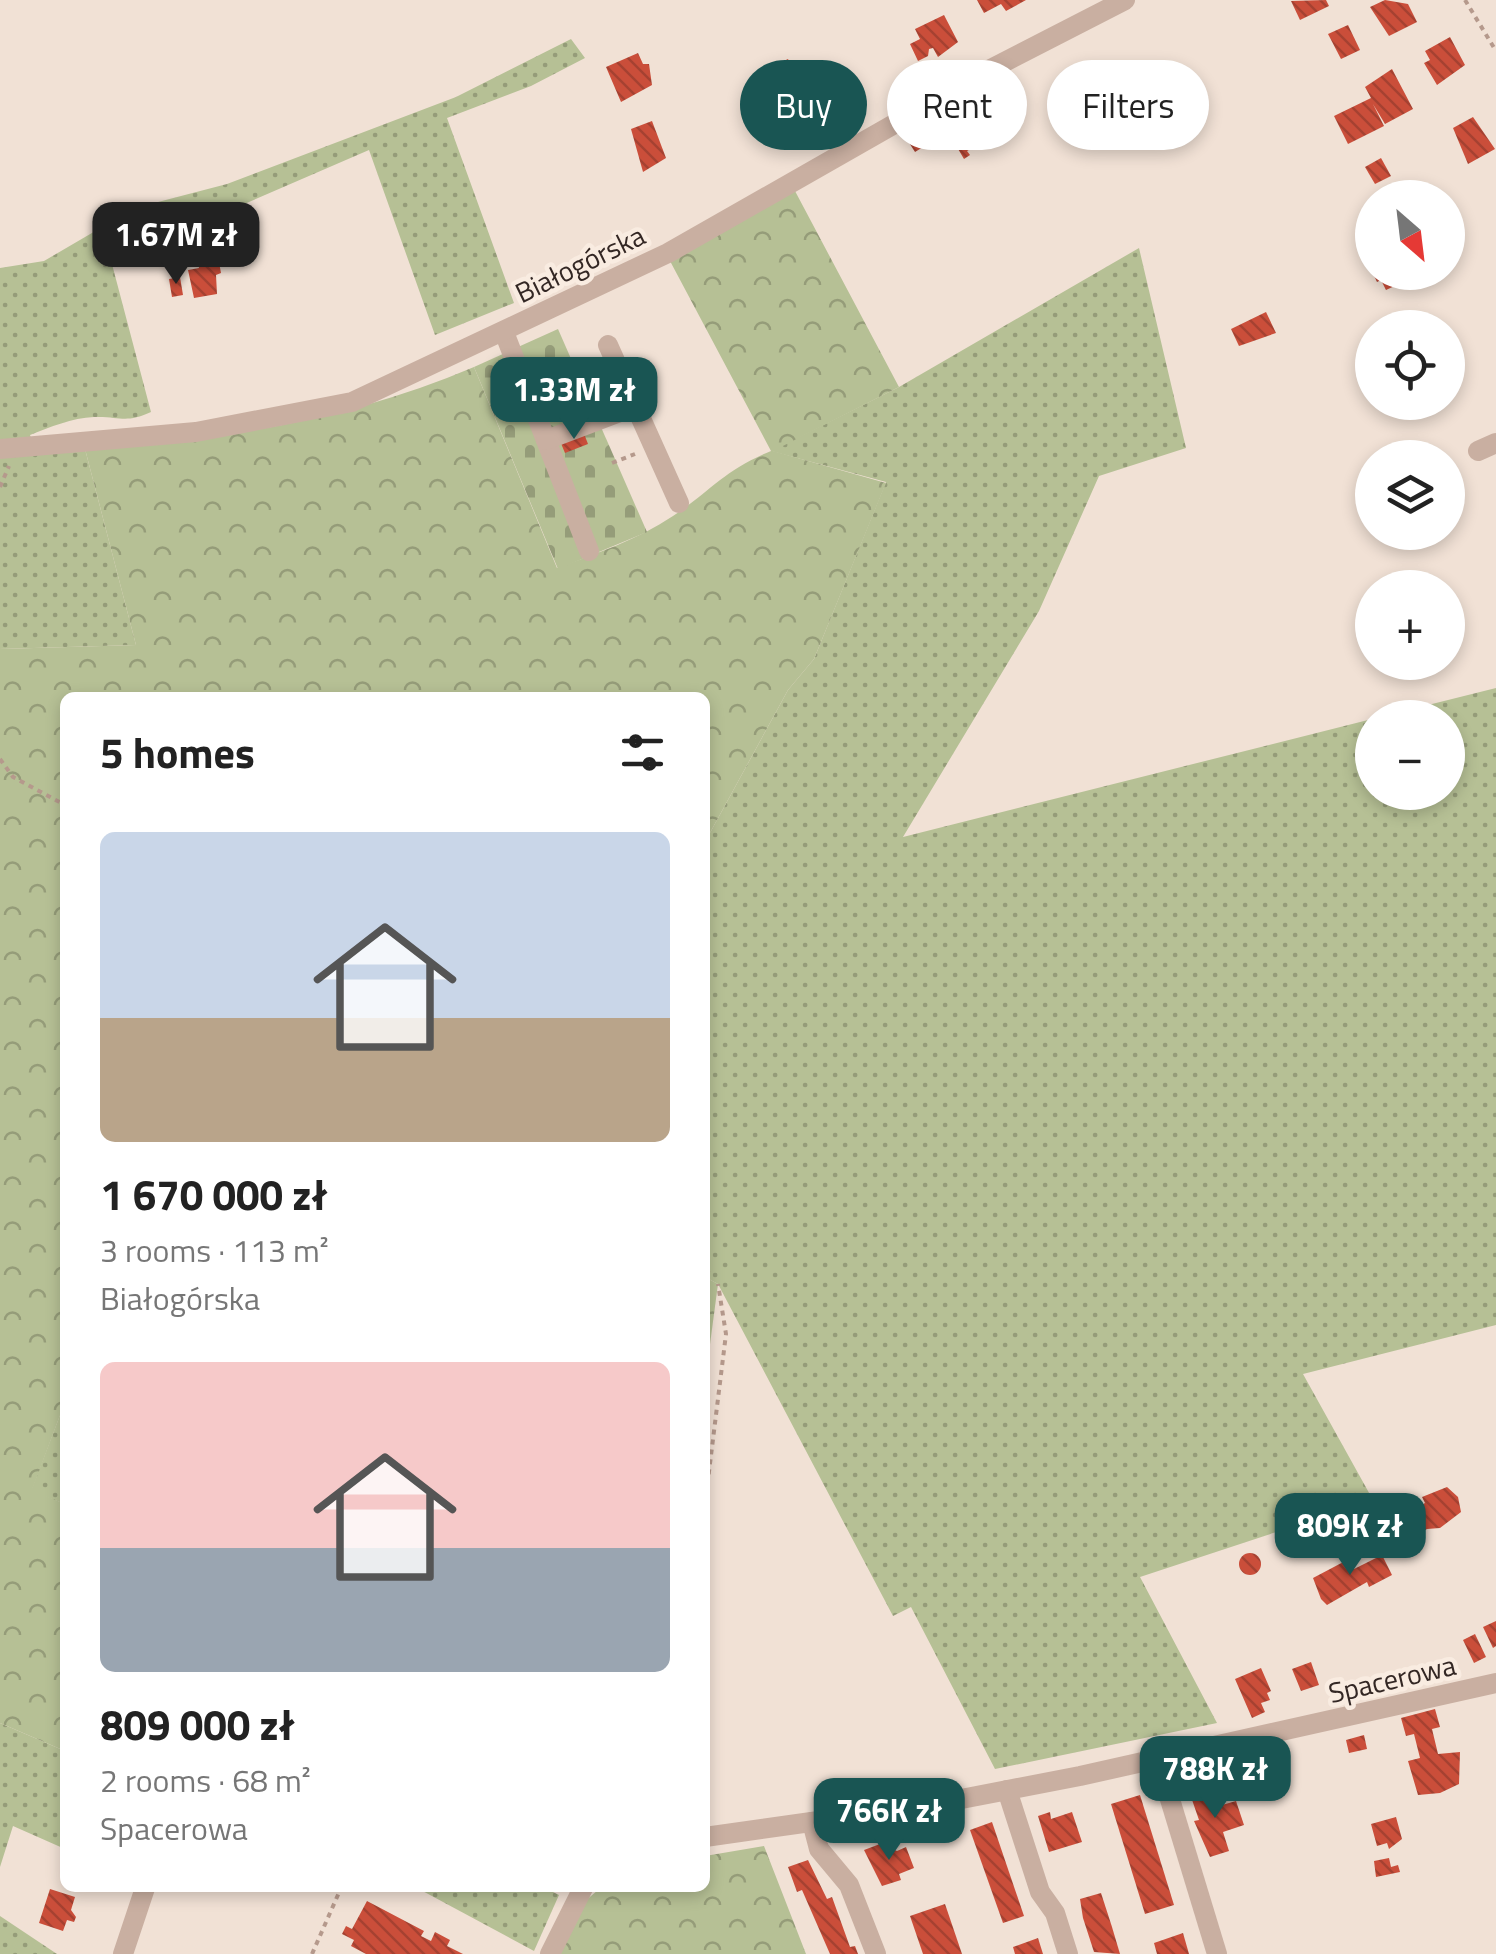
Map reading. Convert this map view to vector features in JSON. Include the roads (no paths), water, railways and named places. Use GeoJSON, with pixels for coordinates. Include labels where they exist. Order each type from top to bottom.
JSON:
{"type":"FeatureCollection","features":[{"type":"Feature","properties":{"kind":"street","name":"Białogórska"},"geometry":{"type":"LineString","coordinates":[[7,448],[196,432],[329,408],[379,391],[736,217],[988,70],[1125,0]]}},
{"type":"Feature","properties":{"kind":"street"},"geometry":{"type":"LineString","coordinates":[[504,332],[589,551]]}},
{"type":"Feature","properties":{"kind":"street"},"geometry":{"type":"LineString","coordinates":[[608,345],[678,503]]}},
{"type":"Feature","properties":{"kind":"street"},"geometry":{"type":"LineString","coordinates":[[546,440],[636,406]]}},
{"type":"Feature","properties":{"kind":"street","name":"Spacerowa"},"geometry":{"type":"LineString","coordinates":[[710,1836],[1007,1790],[1496,1683]]}},
{"type":"Feature","properties":{"kind":"street"},"geometry":{"type":"LineString","coordinates":[[1158,1760],[1217,1954]]}},
{"type":"Feature","properties":{"kind":"street"},"geometry":{"type":"LineString","coordinates":[[1007,1790],[1040,1892],[1055,1913],[1068,1954]]}},
{"type":"Feature","properties":{"kind":"street"},"geometry":{"type":"LineString","coordinates":[[812,1822],[819,1849],[849,1885],[876,1954]]}},
{"type":"Feature","properties":{"kind":"street"},"geometry":{"type":"LineString","coordinates":[[123,1954],[145,1892]]}},
{"type":"Feature","properties":{"kind":"street"},"geometry":{"type":"LineString","coordinates":[[550,1954],[581,1892]]}}]}
